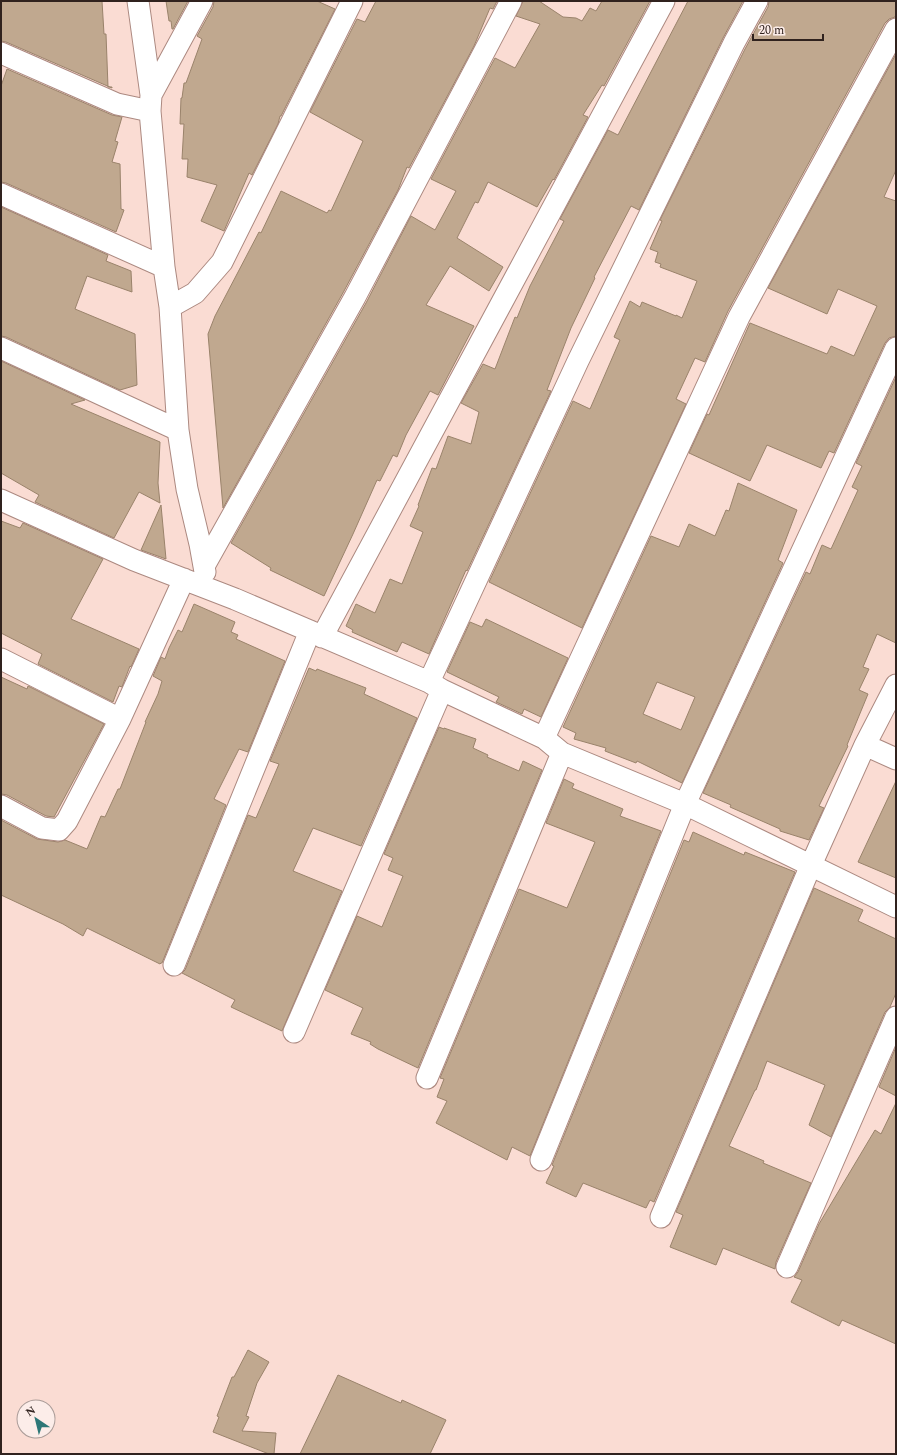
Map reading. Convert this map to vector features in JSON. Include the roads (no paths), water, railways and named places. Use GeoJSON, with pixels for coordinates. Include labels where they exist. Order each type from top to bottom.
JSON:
{"type":"FeatureCollection","features":[{"type":"Feature","properties":{"kind":"street"},"geometry":{"type":"LineString","coordinates":[[1,806],[42,828],[59,830],[67,821],[192,582],[205,576],[187,489],[178,430],[170,307],[164,267],[151,103],[138,1]]}},
{"type":"Feature","properties":{"kind":"street"},"geometry":{"type":"LineString","coordinates":[[151,103],[202,1]]}},
{"type":"Feature","properties":{"kind":"street"},"geometry":{"type":"LineString","coordinates":[[170,307],[195,293],[222,262],[352,1]]}},
{"type":"Feature","properties":{"kind":"street"},"geometry":{"type":"LineString","coordinates":[[204,566],[355,296],[511,1]]}},
{"type":"Feature","properties":{"kind":"street"},"geometry":{"type":"LineString","coordinates":[[174,965],[316,634],[664,1]]}},
{"type":"Feature","properties":{"kind":"street"},"geometry":{"type":"LineString","coordinates":[[294,1032],[436,686],[578,361],[734,43],[757,1]]}},
{"type":"Feature","properties":{"kind":"street"},"geometry":{"type":"LineString","coordinates":[[544,738],[740,317],[896,29]]}},
{"type":"Feature","properties":{"kind":"street"},"geometry":{"type":"LineString","coordinates":[[1,53],[117,104],[151,103]]}},
{"type":"Feature","properties":{"kind":"street"},"geometry":{"type":"LineString","coordinates":[[1,194],[164,267]]}},
{"type":"Feature","properties":{"kind":"street"},"geometry":{"type":"LineString","coordinates":[[1,348],[178,430]]}},
{"type":"Feature","properties":{"kind":"street"},"geometry":{"type":"LineString","coordinates":[[541,1160],[685,804],[896,348]]}},
{"type":"Feature","properties":{"kind":"street"},"geometry":{"type":"LineString","coordinates":[[1,500],[134,560],[235,599],[436,686],[544,738],[562,753],[685,804],[896,907]]}},
{"type":"Feature","properties":{"kind":"street"},"geometry":{"type":"LineString","coordinates":[[1,659],[120,719]]}},
{"type":"Feature","properties":{"kind":"street"},"geometry":{"type":"LineString","coordinates":[[661,1217],[811,865],[865,745],[896,685]]}},
{"type":"Feature","properties":{"kind":"street"},"geometry":{"type":"LineString","coordinates":[[865,745],[896,759]]}},
{"type":"Feature","properties":{"kind":"street"},"geometry":{"type":"LineString","coordinates":[[427,1078],[562,753]]}},
{"type":"Feature","properties":{"kind":"street"},"geometry":{"type":"LineString","coordinates":[[788,1267],[896,1017]]}}]}
